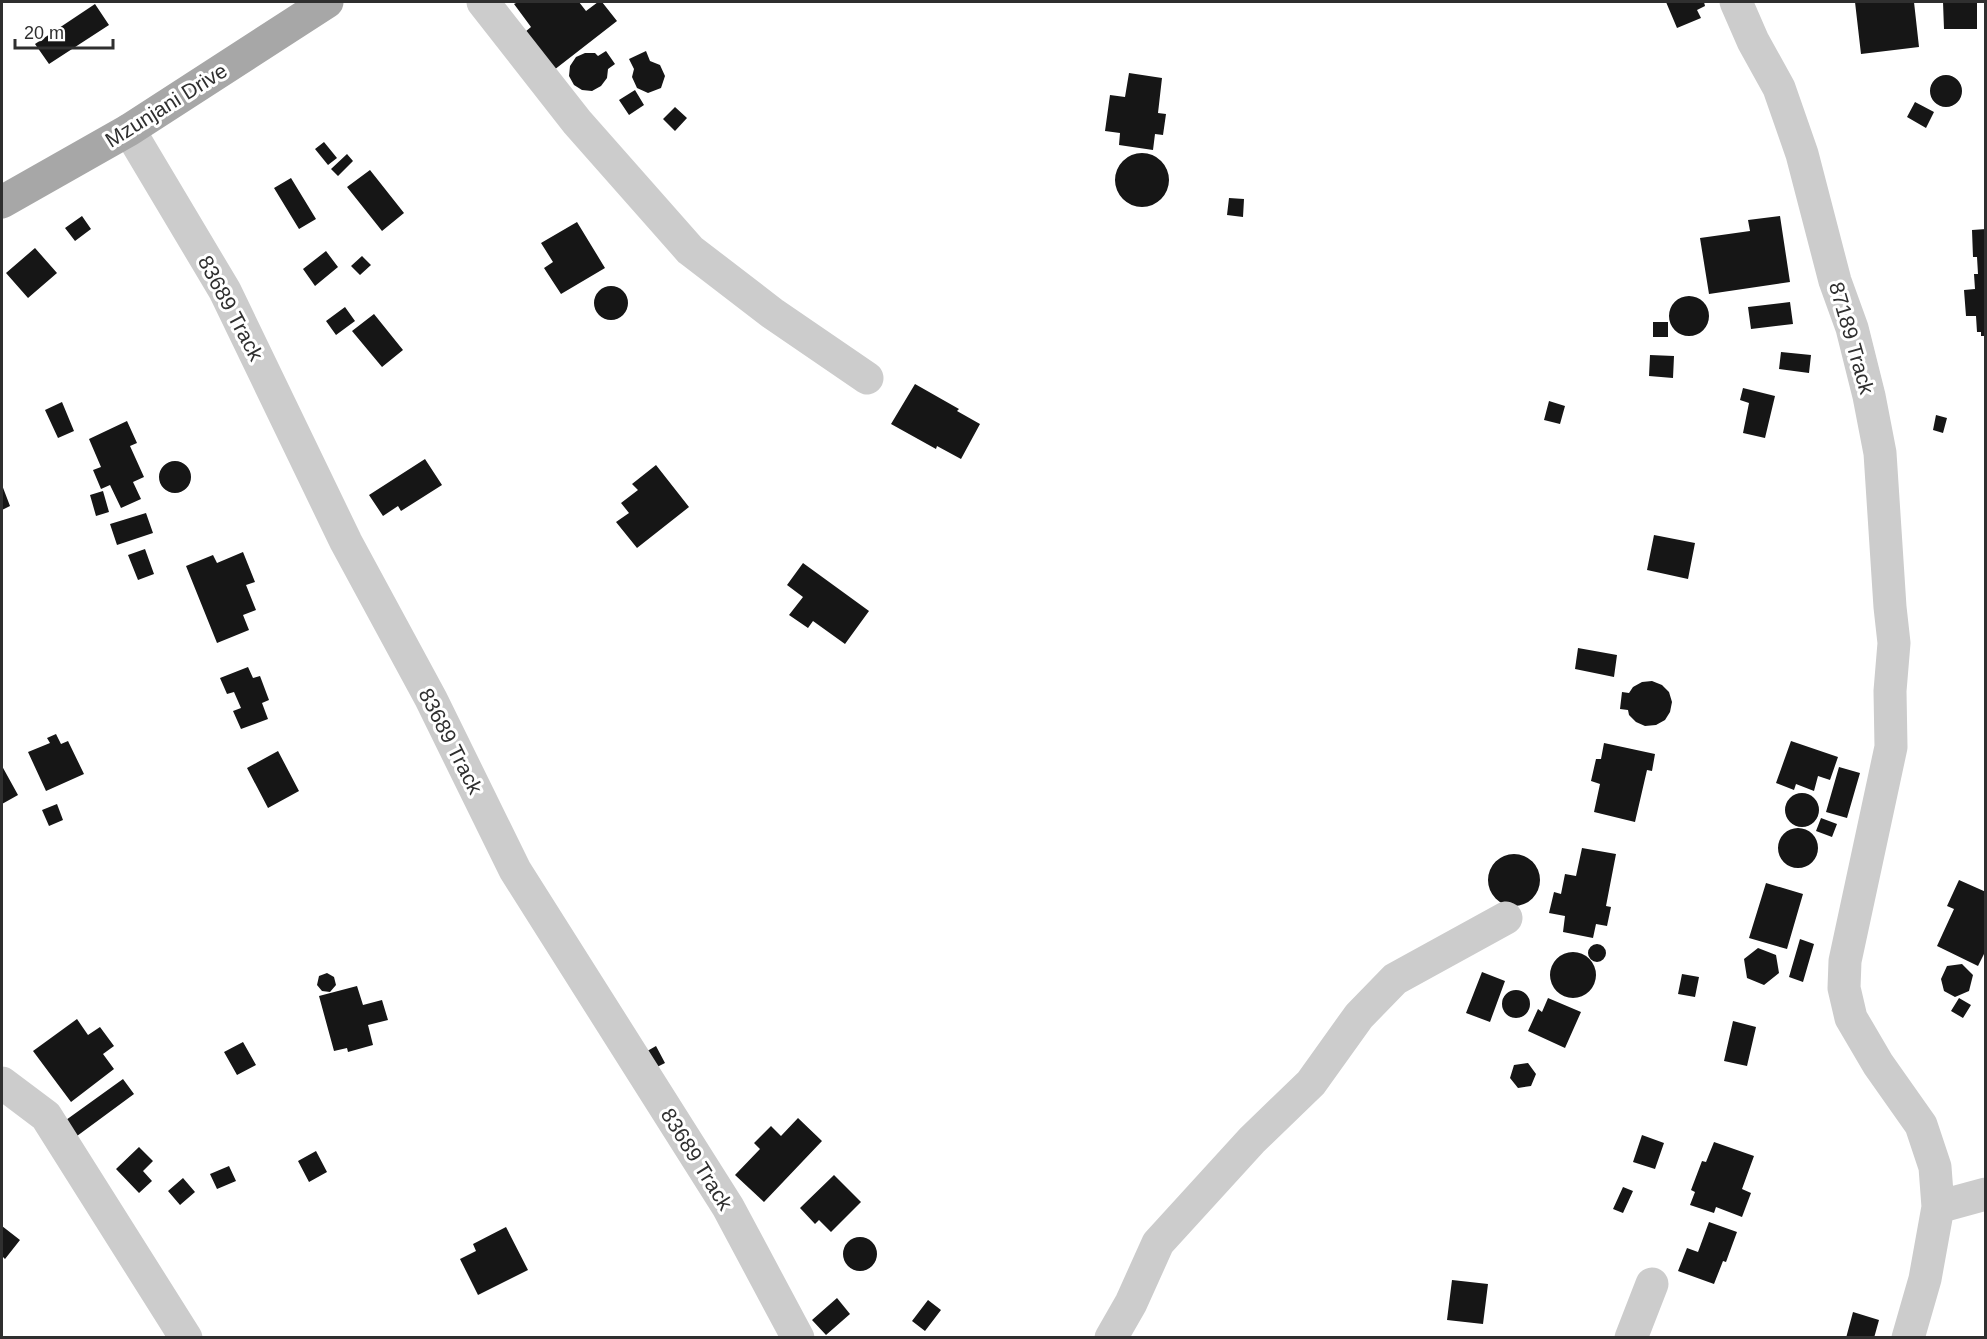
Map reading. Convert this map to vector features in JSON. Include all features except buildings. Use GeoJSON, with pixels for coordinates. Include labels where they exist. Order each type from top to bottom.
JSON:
{"type":"FeatureCollection","features":[{"type":"Feature","properties":{"kind":"main road","name":"Mzunjani Drive"},"geometry":{"type":"LineString","coordinates":[[2,202],[129,130],[327,2]]}},
{"type":"Feature","properties":{"kind":"street"},"geometry":{"type":"LineString","coordinates":[[483,2],[578,122],[690,250],[772,314],[867,378]]}},
{"type":"Feature","properties":{"kind":"street","name":"87189 Track"},"geometry":{"type":"LineString","coordinates":[[1736,2],[1753,41],[1779,88],[1802,154],[1835,281],[1852,328],[1880,453],[1894,642],[1890,691],[1891,747],[1845,962],[1844,988],[1851,1018],[1878,1064],[1921,1125],[1935,1167],[1938,1207],[1925,1279],[1908,1338]]}},
{"type":"Feature","properties":{"kind":"street","name":"83689 Track"},"geometry":{"type":"LineString","coordinates":[[129,130],[225,291],[346,542],[431,699],[515,870],[728,1207],[798,1338]]}},
{"type":"Feature","properties":{"kind":"street"},"geometry":{"type":"LineString","coordinates":[[1111,1338],[1131,1303],[1158,1243],[1252,1140],[1311,1083],[1359,1016],[1395,979],[1506,918]]}},
{"type":"Feature","properties":{"kind":"street"},"geometry":{"type":"LineString","coordinates":[[2,1083],[46,1116],[186,1338]]}},
{"type":"Feature","properties":{"kind":"street"},"geometry":{"type":"LineString","coordinates":[[1938,1207],[1986,1194]]}},
{"type":"Feature","properties":{"kind":"street"},"geometry":{"type":"LineString","coordinates":[[1631,1338],[1652,1284]]}}]}
